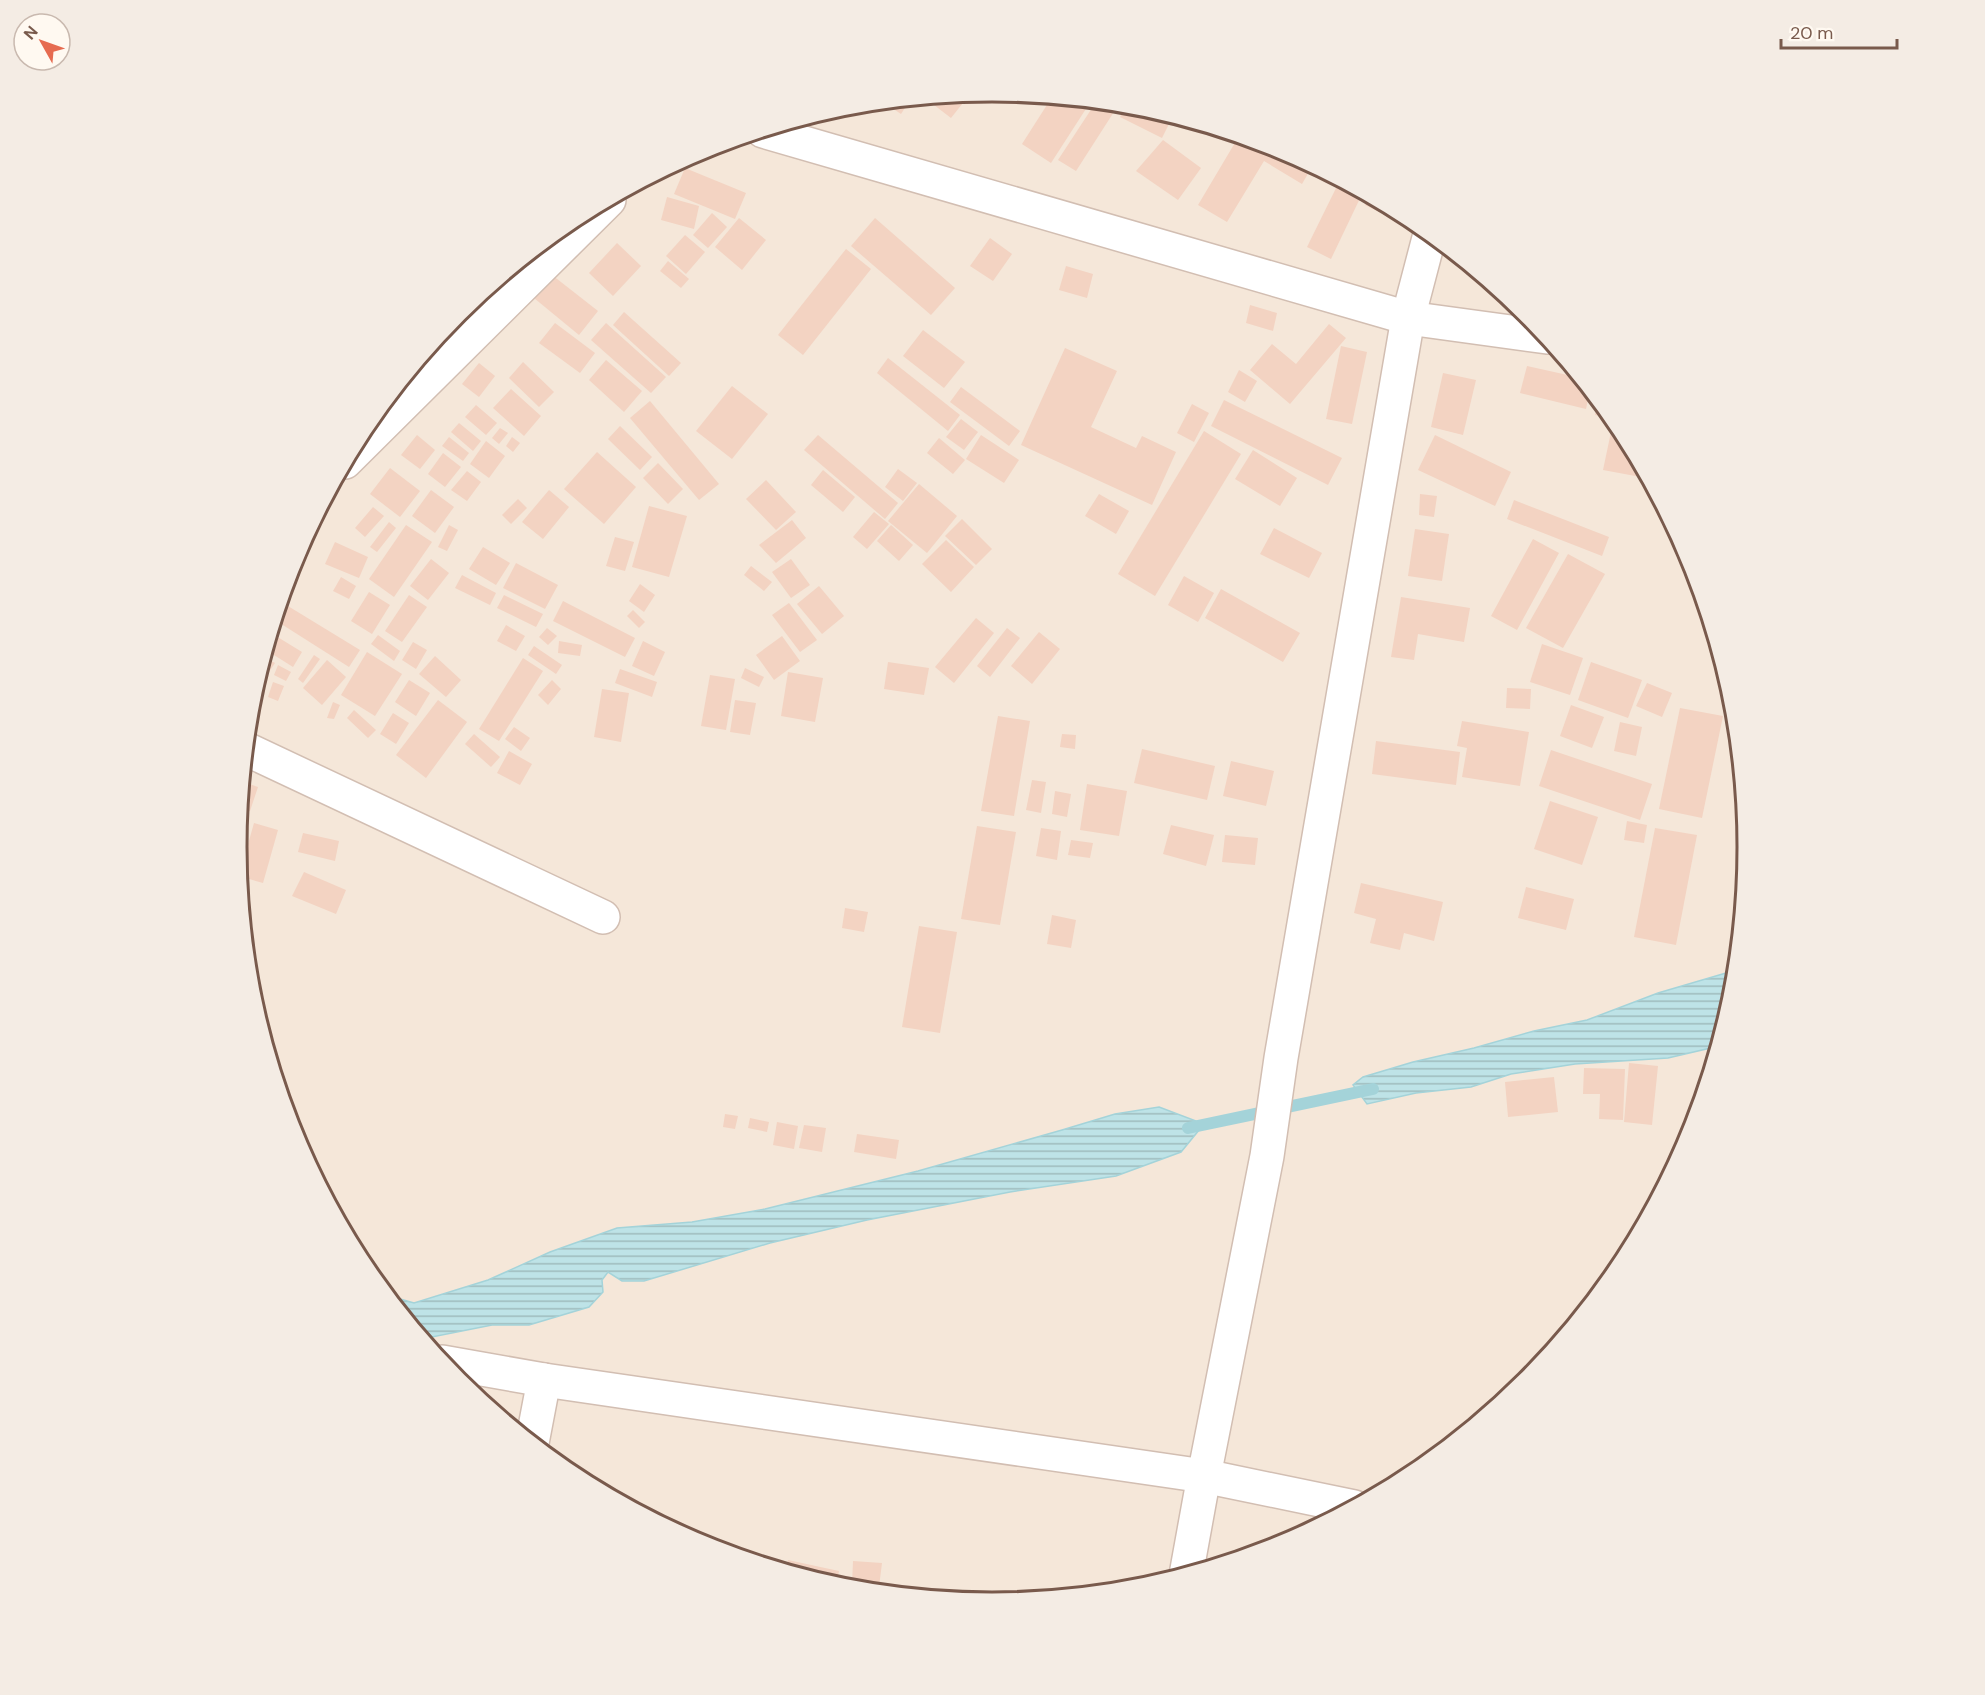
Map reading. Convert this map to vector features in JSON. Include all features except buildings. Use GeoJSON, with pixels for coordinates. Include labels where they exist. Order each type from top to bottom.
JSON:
{"type":"FeatureCollection","features":[{"type":"Feature","properties":{"kind":"street"},"geometry":{"type":"LineString","coordinates":[[776,135],[1408,318],[1534,335]]}},
{"type":"Feature","properties":{"kind":"street"},"geometry":{"type":"LineString","coordinates":[[371,436],[585,223]]}},
{"type":"Feature","properties":{"kind":"street"},"geometry":{"type":"LineString","coordinates":[[1187,1567],[1267,1156],[1281,1059],[1408,318],[1428,243]]}},
{"type":"Feature","properties":{"kind":"street"},"geometry":{"type":"LineString","coordinates":[[253,752],[603,917]]}},
{"type":"Feature","properties":{"kind":"street"},"geometry":{"type":"LineString","coordinates":[[455,1364],[544,1380],[1204,1476],[1343,1505]]}},
{"type":"Feature","properties":{"kind":"street"},"geometry":{"type":"LineString","coordinates":[[534,1435],[544,1380]]}},
{"type":"Feature","properties":{"kind":"shaded area"},"geometry":{"type":"Polygon","coordinates":[[[992,102],[1041,104],[1090,108],[1185,127],[1278,159],[1322,179],[1407,228],[1446,256],[1520,320],[1553,356],[1612,433],[1638,475],[1681,562],[1698,608],[1713,655],[1732,750],[1738,848],[1736,896],[1732,945],[1713,1040],[1681,1133],[1638,1220],[1612,1262],[1553,1339],[1520,1375],[1446,1439],[1407,1467],[1322,1516],[1278,1536],[1185,1568],[1090,1587],[992,1593],[895,1587],[800,1568],[753,1553],[707,1536],[620,1493],[578,1467],[501,1408],[465,1375],[432,1339],[373,1262],[347,1220],[304,1133],[287,1087],[272,1040],[253,945],[247,848],[249,799],[253,750],[272,655],[304,562],[324,518],[373,433],[401,394],[465,320],[501,287],[578,228],[620,202],[707,159],[753,142],[800,127],[895,108],[992,102]]]}},
{"type":"Feature","properties":{"kind":"water"},"geometry":{"type":"Polygon","coordinates":[[[1727,973],[1710,1048],[1668,1058],[1575,1064],[1511,1074],[1471,1087],[1416,1093],[1367,1104],[1353,1085],[1363,1077],[1413,1062],[1587,1020],[1658,993],[1727,973]]]}},
{"type":"Feature","properties":{"kind":"water"},"geometry":{"type":"Polygon","coordinates":[[[1159,1107],[1204,1124],[1181,1152],[1116,1176],[1010,1192],[867,1220],[770,1243],[644,1281],[622,1281],[608,1272],[602,1280],[603,1292],[589,1307],[529,1325],[492,1325],[431,1337],[399,1299],[414,1303],[488,1280],[550,1252],[617,1228],[692,1222],[765,1209],[918,1171],[1115,1114],[1159,1107]]]}},
{"type":"Feature","properties":{"kind":"waterway"},"geometry":{"type":"LineString","coordinates":[[1188,1128],[1373,1089]]}}]}
